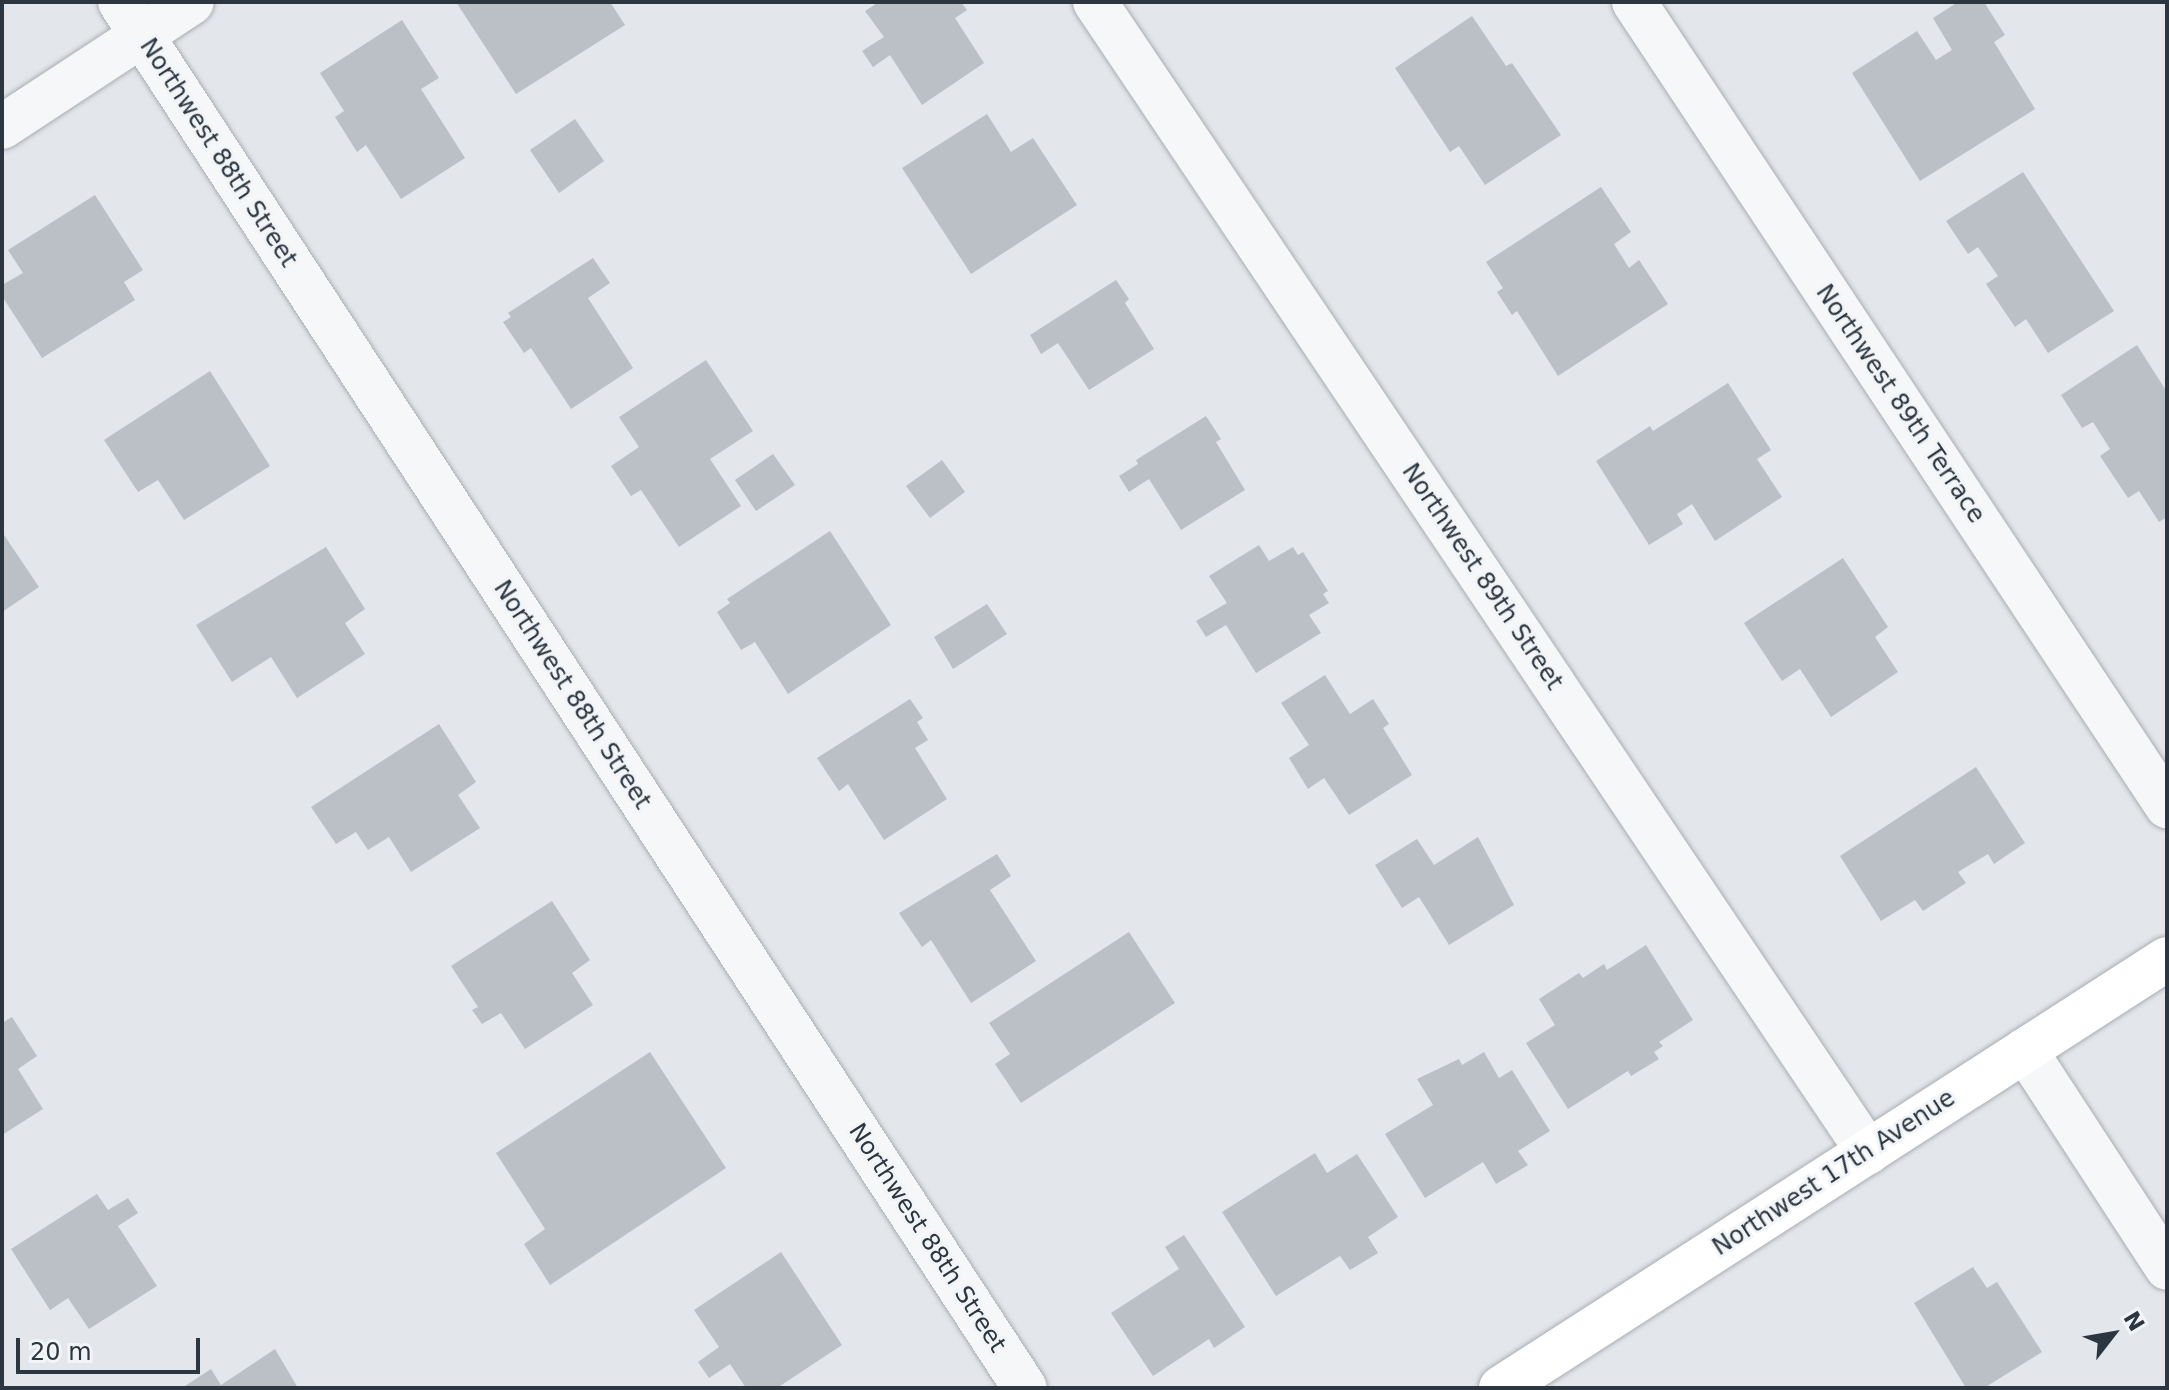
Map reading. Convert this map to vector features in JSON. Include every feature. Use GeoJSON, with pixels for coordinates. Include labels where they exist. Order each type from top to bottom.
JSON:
{"type":"FeatureCollection","features":[{"type":"Feature","properties":{"kind":"main road","name":"Northwest 17th Avenue"},"geometry":{"type":"LineString","coordinates":[[1501,1388],[2167,959]]}},
{"type":"Feature","properties":{"kind":"street"},"geometry":{"type":"LineString","coordinates":[[2,127],[131,19],[192,2]]}},
{"type":"Feature","properties":{"kind":"street","name":"Northwest 89th Street"},"geometry":{"type":"LineString","coordinates":[[1095,2],[1868,1152]]}},
{"type":"Feature","properties":{"kind":"street","name":"Northwest 89th Terrace"},"geometry":{"type":"LineString","coordinates":[[1634,2],[2167,806]]}},
{"type":"Feature","properties":{"kind":"street","name":"Northwest 88th Street"},"geometry":{"type":"LineString","coordinates":[[131,19],[1025,1388]]}},
{"type":"Feature","properties":{"kind":"street"},"geometry":{"type":"LineString","coordinates":[[2025,1050],[2167,1268]]}},
{"type":"Feature","properties":{"kind":"building"},"geometry":{"type":"Polygon","coordinates":[[[456,2],[610,2],[625,25],[516,94],[456,2]]]}},
{"type":"Feature","properties":{"kind":"building"},"geometry":{"type":"Polygon","coordinates":[[[879,2],[961,2],[967,10],[955,18],[984,63],[922,105],[890,55],[873,67],[862,51],[884,37],[865,11],[879,2]]]}},
{"type":"Feature","properties":{"kind":"building"},"geometry":{"type":"Polygon","coordinates":[[[1958,2],[1984,2],[2005,35],[1994,42],[2035,109],[1920,181],[1852,73],[1917,31],[1936,60],[1952,50],[1933,18],[1958,2]]]}},
{"type":"Feature","properties":{"kind":"building"},"geometry":{"type":"Polygon","coordinates":[[[1472,16],[1506,66],[1512,63],[1561,135],[1485,185],[1459,146],[1450,152],[1395,68],[1472,16]]]}},
{"type":"Feature","properties":{"kind":"building"},"geometry":{"type":"Polygon","coordinates":[[[402,20],[439,78],[421,89],[465,158],[401,199],[366,145],[357,152],[335,117],[344,111],[320,73],[402,20]]]}},
{"type":"Feature","properties":{"kind":"building"},"geometry":{"type":"Polygon","coordinates":[[[987,114],[1011,152],[1033,138],[1077,205],[971,274],[902,168],[987,114]]]}},
{"type":"Feature","properties":{"kind":"building"},"geometry":{"type":"Polygon","coordinates":[[[575,119],[604,161],[559,193],[530,150],[575,119]]]}},
{"type":"Feature","properties":{"kind":"building"},"geometry":{"type":"Polygon","coordinates":[[[2023,172],[2114,311],[2048,353],[2026,319],[2015,327],[1986,284],[1998,276],[1978,247],[1968,254],[1946,221],[2023,172]]]}},
{"type":"Feature","properties":{"kind":"building"},"geometry":{"type":"Polygon","coordinates":[[[1601,187],[1631,232],[1614,244],[1629,268],[1639,260],[1668,304],[1558,376],[1517,311],[1512,315],[1497,292],[1503,288],[1486,262],[1601,187]]]}},
{"type":"Feature","properties":{"kind":"building"},"geometry":{"type":"Polygon","coordinates":[[[95,195],[143,270],[124,282],[135,300],[42,358],[2,296],[2,285],[23,273],[8,250],[95,195]]]}},
{"type":"Feature","properties":{"kind":"building"},"geometry":{"type":"Polygon","coordinates":[[[593,258],[610,283],[588,298],[633,368],[571,409],[531,348],[524,353],[503,322],[511,317],[508,313],[593,258]]]}},
{"type":"Feature","properties":{"kind":"building"},"geometry":{"type":"Polygon","coordinates":[[[1116,280],[1129,299],[1125,303],[1154,349],[1089,390],[1058,343],[1041,354],[1030,335],[1116,280]]]}},
{"type":"Feature","properties":{"kind":"building"},"geometry":{"type":"Polygon","coordinates":[[[2137,345],[2167,392],[2167,517],[2159,522],[2139,491],[2128,498],[2100,456],[2110,449],[2093,422],[2082,428],[2061,395],[2137,345]]]}},
{"type":"Feature","properties":{"kind":"building"},"geometry":{"type":"Polygon","coordinates":[[[706,360],[753,431],[710,459],[741,506],[679,547],[641,490],[631,496],[611,466],[639,447],[619,417],[706,360]]]}},
{"type":"Feature","properties":{"kind":"building"},"geometry":{"type":"Polygon","coordinates":[[[210,371],[270,466],[184,520],[158,480],[138,492],[104,440],[210,371]]]}},
{"type":"Feature","properties":{"kind":"building"},"geometry":{"type":"Polygon","coordinates":[[[1728,383],[1771,450],[1757,459],[1782,497],[1715,541],[1692,504],[1677,514],[1683,524],[1649,545],[1596,461],[1650,426],[1653,431],[1728,383]]]}},
{"type":"Feature","properties":{"kind":"building"},"geometry":{"type":"Polygon","coordinates":[[[1206,416],[1221,439],[1216,442],[1245,490],[1181,530],[1149,479],[1129,492],[1119,476],[1138,464],[1136,460],[1206,416]]]}},
{"type":"Feature","properties":{"kind":"building"},"geometry":{"type":"Polygon","coordinates":[[[773,454],[795,485],[756,511],[735,480],[773,454]]]}},
{"type":"Feature","properties":{"kind":"building"},"geometry":{"type":"Polygon","coordinates":[[[942,460],[965,492],[930,518],[906,486],[942,460]]]}},
{"type":"Feature","properties":{"kind":"building"},"geometry":{"type":"Polygon","coordinates":[[[830,531],[891,625],[788,694],[755,642],[741,650],[717,612],[730,603],[727,599],[830,531]]]}},
{"type":"Feature","properties":{"kind":"building"},"geometry":{"type":"Polygon","coordinates":[[[2,532],[39,587],[2,612],[2,532]]]}},
{"type":"Feature","properties":{"kind":"building"},"geometry":{"type":"Polygon","coordinates":[[[1259,545],[1269,561],[1293,547],[1298,555],[1303,552],[1328,591],[1323,594],[1329,603],[1309,615],[1321,633],[1256,673],[1226,625],[1206,637],[1196,621],[1227,603],[1209,576],[1259,545]]]}},
{"type":"Feature","properties":{"kind":"building"},"geometry":{"type":"Polygon","coordinates":[[[326,547],[365,609],[345,623],[365,654],[297,698],[271,657],[232,682],[196,625],[326,547]]]}},
{"type":"Feature","properties":{"kind":"building"},"geometry":{"type":"Polygon","coordinates":[[[1843,558],[1888,627],[1875,637],[1898,672],[1831,717],[1800,669],[1782,681],[1744,623],[1843,558]]]}},
{"type":"Feature","properties":{"kind":"building"},"geometry":{"type":"Polygon","coordinates":[[[987,604],[1007,634],[953,669],[934,637],[987,604]]]}},
{"type":"Feature","properties":{"kind":"building"},"geometry":{"type":"Polygon","coordinates":[[[1325,675],[1350,714],[1373,699],[1389,724],[1383,728],[1412,775],[1349,815],[1324,778],[1308,789],[1289,758],[1309,745],[1281,703],[1325,675]]]}},
{"type":"Feature","properties":{"kind":"building"},"geometry":{"type":"Polygon","coordinates":[[[910,699],[923,718],[917,722],[928,740],[915,748],[947,799],[884,840],[848,784],[839,791],[817,758],[910,699]]]}},
{"type":"Feature","properties":{"kind":"building"},"geometry":{"type":"Polygon","coordinates":[[[439,724],[476,782],[458,795],[480,828],[411,872],[389,837],[368,850],[356,832],[336,844],[311,807],[439,724]]]}},
{"type":"Feature","properties":{"kind":"building"},"geometry":{"type":"Polygon","coordinates":[[[1976,767],[2025,843],[1994,864],[1988,854],[1958,872],[1966,883],[1923,911],[1915,900],[1881,921],[1840,856],[1976,767]]]}},
{"type":"Feature","properties":{"kind":"building"},"geometry":{"type":"Polygon","coordinates":[[[1478,837],[1514,905],[1449,945],[1419,897],[1402,908],[1375,865],[1417,839],[1434,865],[1478,837]]]}},
{"type":"Feature","properties":{"kind":"building"},"geometry":{"type":"Polygon","coordinates":[[[997,854],[1011,876],[990,890],[1036,961],[971,1003],[931,940],[922,947],[899,913],[997,854]]]}},
{"type":"Feature","properties":{"kind":"building"},"geometry":{"type":"Polygon","coordinates":[[[552,901],[590,960],[572,973],[593,1005],[525,1049],[501,1013],[482,1024],[472,1010],[478,1007],[451,966],[552,901]]]}},
{"type":"Feature","properties":{"kind":"building"},"geometry":{"type":"Polygon","coordinates":[[[1129,932],[1175,1003],[1021,1103],[995,1064],[1010,1054],[989,1023],[1129,932]]]}},
{"type":"Feature","properties":{"kind":"building"},"geometry":{"type":"Polygon","coordinates":[[[1646,945],[1693,1020],[1659,1042],[1663,1046],[1654,1052],[1659,1059],[1631,1076],[1628,1071],[1568,1109],[1526,1043],[1555,1025],[1539,999],[1579,973],[1583,978],[1604,964],[1607,970],[1646,945]]]}},
{"type":"Feature","properties":{"kind":"building"},"geometry":{"type":"Polygon","coordinates":[[[12,1017],[37,1056],[18,1069],[43,1109],[2,1135],[2,1023],[12,1017]]]}},
{"type":"Feature","properties":{"kind":"building"},"geometry":{"type":"Polygon","coordinates":[[[650,1052],[726,1168],[550,1285],[524,1244],[545,1229],[496,1153],[650,1052]]]}},
{"type":"Feature","properties":{"kind":"building"},"geometry":{"type":"Polygon","coordinates":[[[1484,1052],[1499,1078],[1512,1070],[1550,1131],[1518,1151],[1528,1165],[1496,1184],[1483,1162],[1425,1198],[1385,1134],[1433,1105],[1417,1079],[1459,1059],[1462,1065],[1484,1052]]]}},
{"type":"Feature","properties":{"kind":"building"},"geometry":{"type":"Polygon","coordinates":[[[1315,1153],[1327,1173],[1357,1154],[1398,1217],[1368,1237],[1378,1253],[1350,1270],[1340,1256],[1276,1296],[1222,1212],[1315,1153]]]}},
{"type":"Feature","properties":{"kind":"building"},"geometry":{"type":"Polygon","coordinates":[[[97,1194],[108,1210],[128,1198],[138,1213],[118,1226],[157,1286],[89,1329],[68,1298],[50,1310],[11,1249],[97,1194]]]}},
{"type":"Feature","properties":{"kind":"building"},"geometry":{"type":"Polygon","coordinates":[[[1184,1235],[1245,1327],[1214,1348],[1209,1339],[1153,1376],[1111,1313],[1179,1269],[1165,1247],[1184,1235]]]}},
{"type":"Feature","properties":{"kind":"building"},"geometry":{"type":"Polygon","coordinates":[[[781,1252],[842,1345],[777,1388],[746,1388],[730,1364],[709,1378],[698,1362],[719,1347],[694,1310],[781,1252]]]}},
{"type":"Feature","properties":{"kind":"building"},"geometry":{"type":"Polygon","coordinates":[[[1973,1267],[1987,1288],[1997,1282],[2042,1352],[1984,1388],[1966,1388],[1914,1303],[1973,1267]]]}},
{"type":"Feature","properties":{"kind":"building"},"geometry":{"type":"Polygon","coordinates":[[[275,1349],[298,1388],[182,1388],[211,1369],[221,1385],[275,1349]]]}}]}
